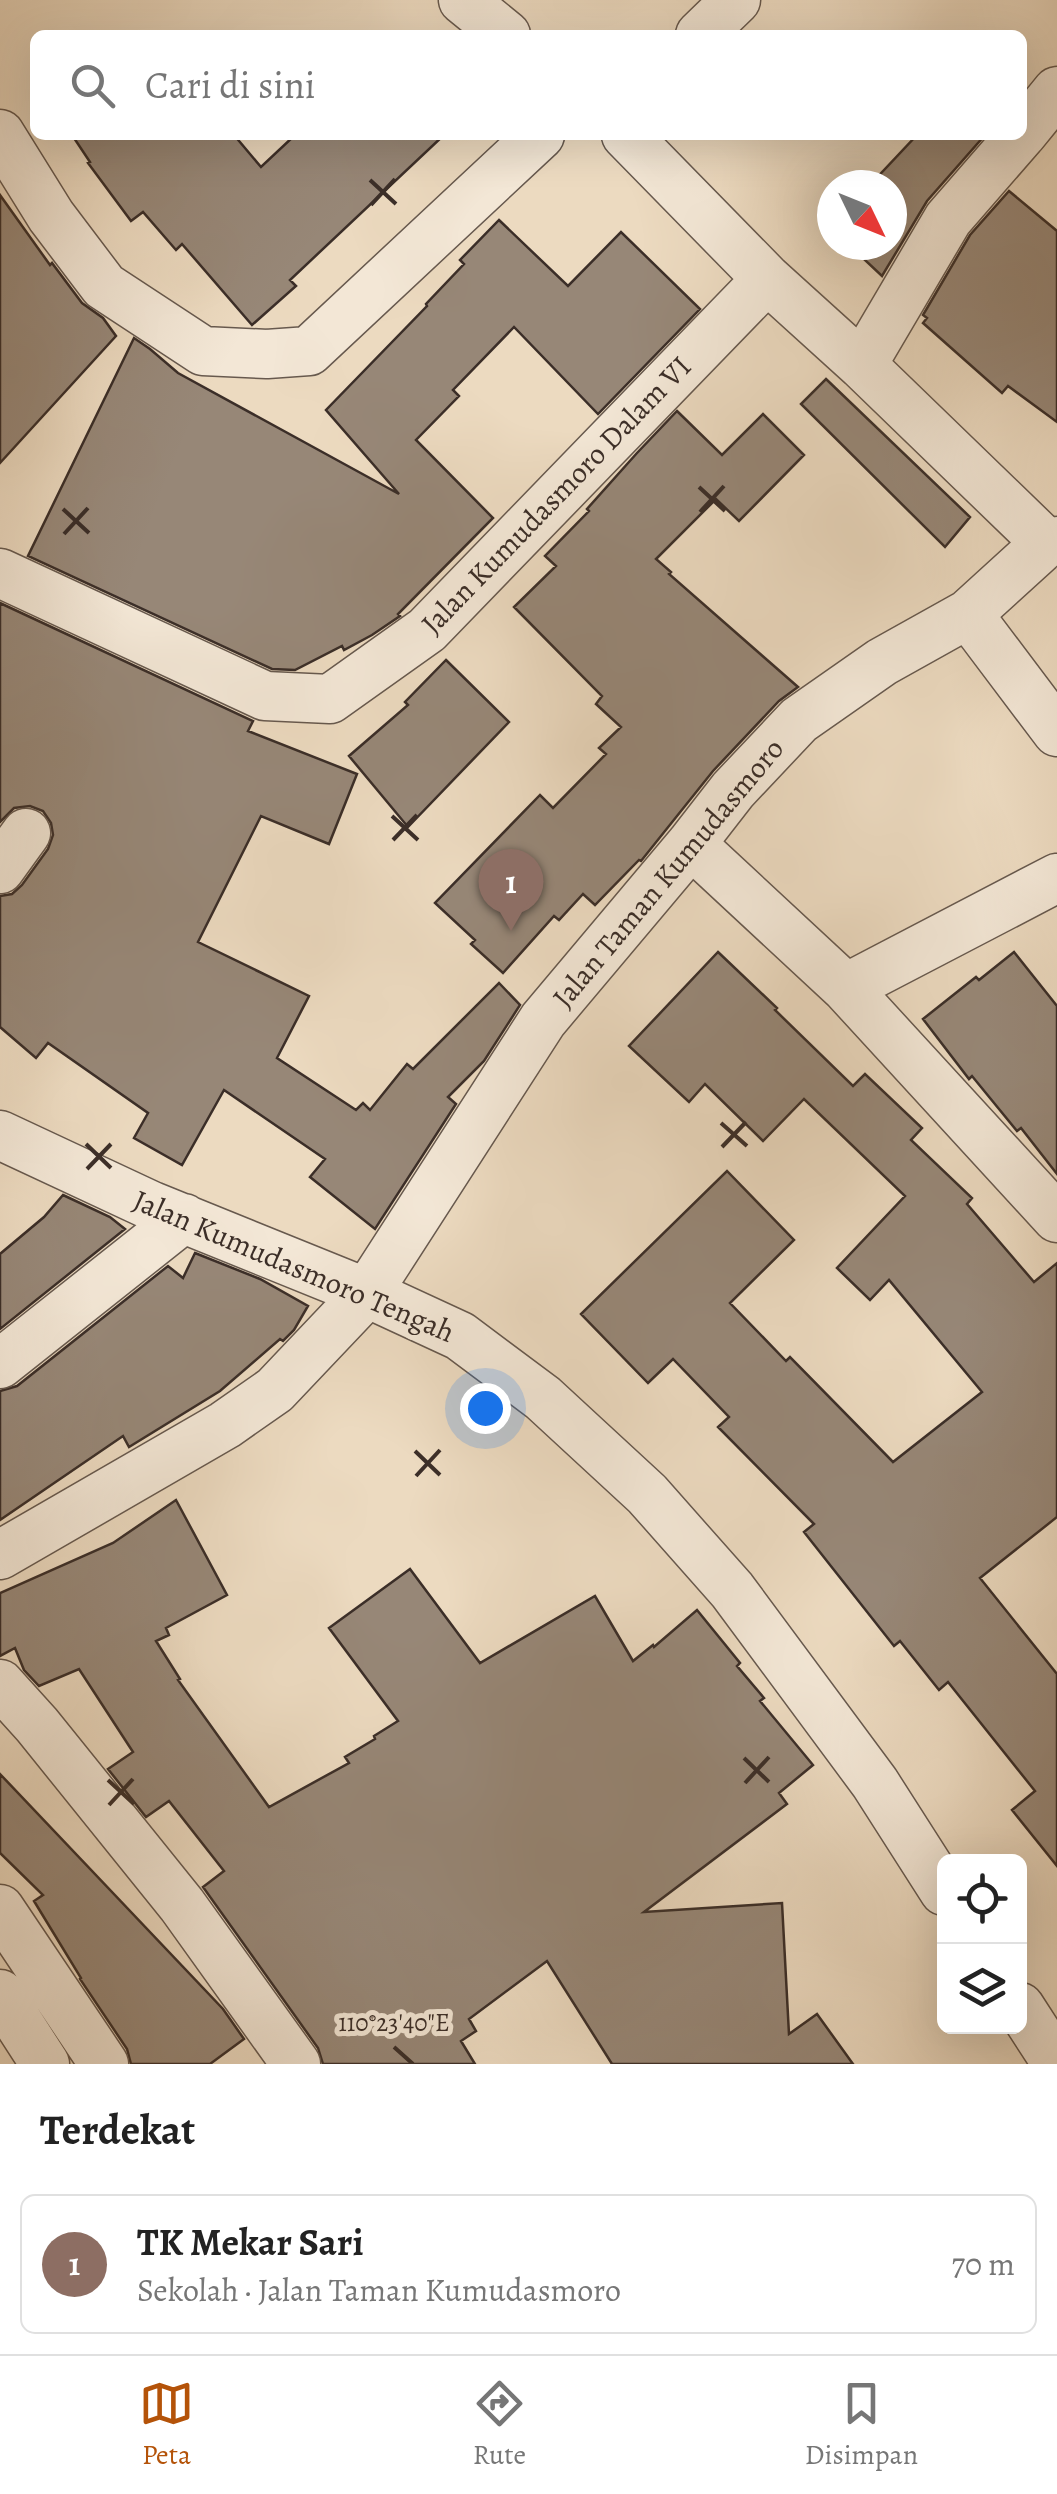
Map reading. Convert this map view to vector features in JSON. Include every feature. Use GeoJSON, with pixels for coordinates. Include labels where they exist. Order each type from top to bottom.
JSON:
{"type":"FeatureCollection","features":[{"type":"Feature","properties":{"kind":"street"},"geometry":{"type":"LineString","coordinates":[[705,30],[736,0]]}},
{"type":"Feature","properties":{"kind":"street"},"geometry":{"type":"LineString","coordinates":[[1027,127],[1057,92]]}},
{"type":"Feature","properties":{"kind":"street"},"geometry":{"type":"LineString","coordinates":[[0,134],[52,216],[104,286],[203,351],[267,354],[309,351],[535,140]]}},
{"type":"Feature","properties":{"kind":"street"},"geometry":{"type":"LineString","coordinates":[[631,140],[767,279],[1052,542]]}},
{"type":"Feature","properties":{"kind":"street"},"geometry":{"type":"LineString","coordinates":[[862,365],[948,219],[1016,140]]}},
{"type":"Feature","properties":{"kind":"street","name":"Jalan Kumudasmoro Dalam VI"},"geometry":{"type":"LineString","coordinates":[[0,573],[265,696],[330,699],[428,630],[767,279]]}},
{"type":"Feature","properties":{"kind":"street","name":"Jalan Taman Kumudasmoro"},"geometry":{"type":"LineString","coordinates":[[0,1554],[225,1424],[275,1390],[367,1293],[542,1020],[732,790],[799,720],[882,662],[968,614],[1052,542]]}},
{"type":"Feature","properties":{"kind":"street"},"geometry":{"type":"LineString","coordinates":[[968,614],[1057,732]]}},
{"type":"Feature","properties":{"kind":"street"},"geometry":{"type":"LineString","coordinates":[[691,844],[846,988],[1057,1218]]}},
{"type":"Feature","properties":{"kind":"street"},"geometry":{"type":"LineString","coordinates":[[846,988],[1057,878]]}},
{"type":"Feature","properties":{"kind":"street","name":"Jalan Kumudasmoro Tengah"},"geometry":{"type":"LineString","coordinates":[[8,1148],[367,1293],[460,1336],[543,1398],[647,1494],[732,1590],[875,1783],[937,1880]]}},
{"type":"Feature","properties":{"kind":"street"},"geometry":{"type":"LineString","coordinates":[[0,1364],[184,1218]]}},
{"type":"Feature","properties":{"kind":"street"},"geometry":{"type":"LineString","coordinates":[[0,1684],[182,1905],[296,2064]]}},
{"type":"Feature","properties":{"kind":"street"},"geometry":{"type":"LineString","coordinates":[[0,1910],[104,2064]]}},
{"type":"Feature","properties":{"kind":"street"},"geometry":{"type":"LineString","coordinates":[[0,1994],[46,2064]]}},
{"type":"Feature","properties":{"kind":"street"},"geometry":{"type":"LineString","coordinates":[[1027,2017],[1057,2064]]}},
{"type":"Feature","properties":{"kind":"building"},"geometry":{"type":"Polygon","coordinates":[[[75,140],[238,140],[261,167],[290,140],[439,140],[290,280],[296,286],[252,325],[182,244],[176,250],[143,212],[131,221],[75,140]]]}},
{"type":"Feature","properties":{"kind":"building"},"geometry":{"type":"Polygon","coordinates":[[[912,140],[981,140],[927,201],[907,234],[907,170],[884,170],[912,140]]]}},
{"type":"Feature","properties":{"kind":"building"},"geometry":{"type":"Polygon","coordinates":[[[1009,191],[1057,231],[1057,422],[1008,386],[1002,393],[923,323],[927,318],[923,315],[970,235],[1009,191]]]}},
{"type":"Feature","properties":{"kind":"building"},"geometry":{"type":"Polygon","coordinates":[[[0,195],[50,265],[116,336],[0,463],[0,195]]]}},
{"type":"Feature","properties":{"kind":"building"},"geometry":{"type":"Polygon","coordinates":[[[499,220],[568,286],[621,232],[700,309],[598,414],[514,327],[453,390],[459,396],[416,440],[493,518],[400,616],[344,650],[342,646],[295,670],[272,669],[28,556],[134,338],[178,373],[399,494],[326,410],[427,306],[464,264],[460,260],[499,220]]]}},
{"type":"Feature","properties":{"kind":"building"},"geometry":{"type":"Polygon","coordinates":[[[865,260],[892,260],[882,276],[865,260]]]}},
{"type":"Feature","properties":{"kind":"building"},"geometry":{"type":"Polygon","coordinates":[[[826,379],[970,517],[945,547],[801,404],[826,379]]]}},
{"type":"Feature","properties":{"kind":"building"},"geometry":{"type":"Polygon","coordinates":[[[677,411],[722,455],[763,414],[804,455],[739,521],[716,499],[656,559],[798,687],[779,701],[713,771],[641,861],[595,905],[583,894],[559,920],[554,916],[503,973],[435,903],[540,795],[553,808],[606,754],[599,748],[621,727],[596,704],[602,696],[514,607],[556,566],[545,556],[677,411]]]}},
{"type":"Feature","properties":{"kind":"building"},"geometry":{"type":"Polygon","coordinates":[[[0,603],[253,721],[248,731],[357,774],[329,844],[261,816],[198,942],[309,996],[277,1058],[356,1110],[363,1103],[370,1110],[407,1064],[413,1069],[499,983],[520,1005],[484,1061],[448,1097],[456,1104],[375,1229],[310,1177],[325,1159],[224,1090],[182,1165],[134,1138],[148,1113],[48,1043],[36,1058],[0,1027],[0,896],[12,894],[22,885],[48,849],[53,835],[43,811],[30,806],[14,808],[0,822],[0,603]]]}},
{"type":"Feature","properties":{"kind":"building"},"geometry":{"type":"Polygon","coordinates":[[[446,660],[509,722],[408,827],[349,756],[408,705],[405,702],[446,660]]]}},
{"type":"Feature","properties":{"kind":"building"},"geometry":{"type":"Polygon","coordinates":[[[718,952],[853,1086],[865,1074],[922,1128],[911,1140],[972,1198],[967,1204],[1034,1282],[1057,1263],[1057,1517],[980,1578],[1057,1674],[1057,1866],[1012,1810],[1035,1791],[948,1682],[939,1690],[900,1641],[894,1646],[804,1532],[814,1524],[718,1427],[729,1417],[673,1359],[648,1383],[581,1314],[727,1171],[794,1240],[730,1303],[786,1361],[790,1357],[893,1462],[982,1392],[889,1280],[870,1300],[837,1268],[905,1196],[804,1099],[763,1141],[705,1084],[689,1102],[629,1046],[718,952]]]}},
{"type":"Feature","properties":{"kind":"building"},"geometry":{"type":"Polygon","coordinates":[[[1014,952],[1057,1006],[1057,1174],[1021,1128],[1017,1131],[972,1076],[969,1079],[923,1019],[1014,952]]]}},
{"type":"Feature","properties":{"kind":"building"},"geometry":{"type":"Polygon","coordinates":[[[63,1195],[110,1217],[125,1229],[0,1329],[0,1254],[44,1217],[63,1195]]]}},
{"type":"Feature","properties":{"kind":"building"},"geometry":{"type":"Polygon","coordinates":[[[195,1253],[260,1279],[308,1306],[294,1330],[220,1391],[129,1447],[123,1436],[0,1520],[0,1391],[17,1386],[168,1266],[183,1278],[195,1253]]]}},
{"type":"Feature","properties":{"kind":"building"},"geometry":{"type":"Polygon","coordinates":[[[176,1500],[227,1595],[166,1628],[169,1635],[156,1641],[178,1680],[269,1807],[349,1763],[345,1757],[398,1721],[329,1628],[410,1569],[480,1663],[595,1596],[633,1661],[697,1610],[740,1663],[737,1666],[764,1698],[760,1701],[813,1765],[779,1793],[787,1804],[644,1912],[782,1903],[789,2034],[817,2014],[853,2064],[612,2064],[547,1961],[469,2019],[476,2031],[461,2041],[475,2064],[323,2064],[318,2048],[203,1887],[224,1871],[169,1801],[146,1817],[108,1769],[133,1752],[79,1669],[39,1686],[24,1670],[15,1648],[0,1656],[0,1593],[113,1543],[176,1500]]]}},
{"type":"Feature","properties":{"kind":"building"},"geometry":{"type":"Polygon","coordinates":[[[0,1774],[223,2009],[244,2039],[210,2064],[131,2064],[127,2049],[34,1901],[43,1895],[0,1853],[0,1774]]]}},
{"type":"Feature","properties":{"kind":"place","name":"TK Mekar Sari"},"geometry":{"type":"Point","coordinates":[511,931]}}]}
